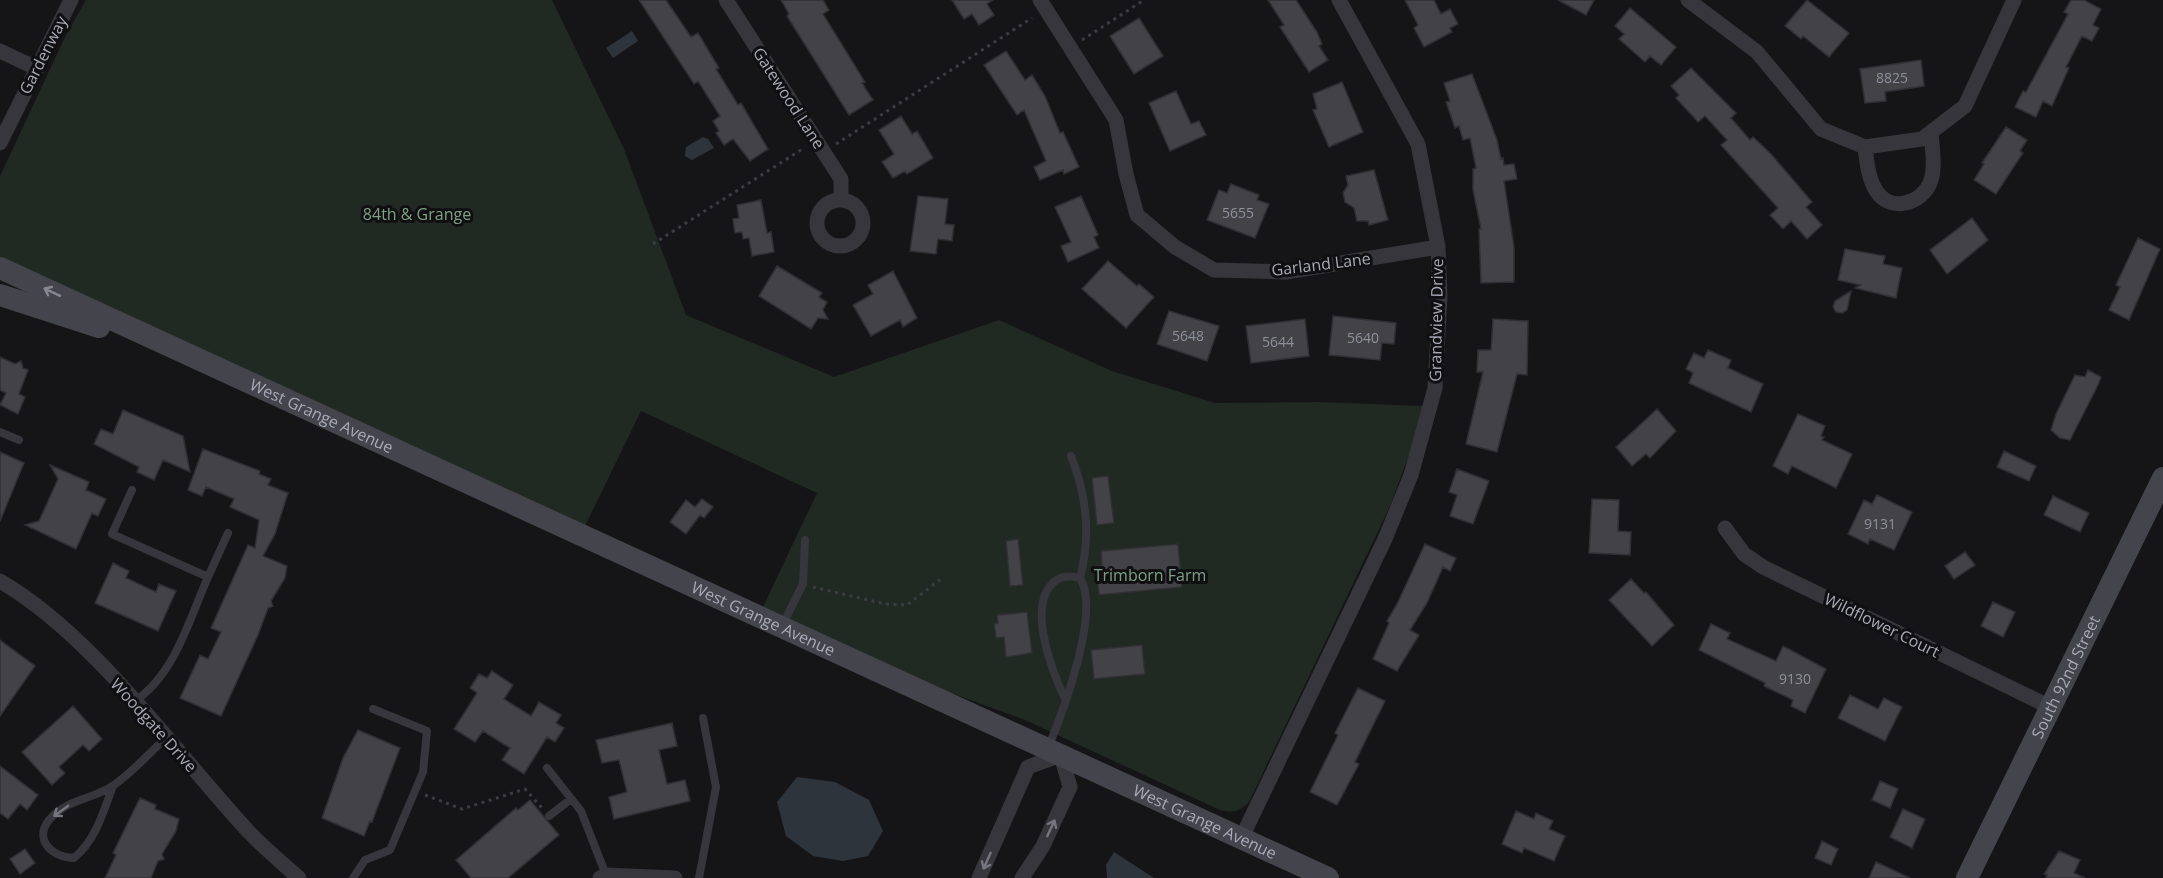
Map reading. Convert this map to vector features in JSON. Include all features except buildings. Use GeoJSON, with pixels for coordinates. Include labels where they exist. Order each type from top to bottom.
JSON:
{"type":"FeatureCollection","features":[{"type":"Feature","properties":{"kind":"street","name":"Gardenway"},"geometry":{"type":"LineString","coordinates":[[0,143],[71,0]]}},
{"type":"Feature","properties":{"kind":"street","name":"Gatewood Lane"},"geometry":{"type":"LineString","coordinates":[[726,0],[841,179],[842,200]]}},
{"type":"Feature","properties":{"kind":"street","name":"Garland Lane"},"geometry":{"type":"LineString","coordinates":[[1040,0],[1116,120],[1126,174],[1137,215],[1175,247],[1214,270],[1286,272],[1438,247]]}},
{"type":"Feature","properties":{"kind":"street","name":"Grandview Drive"},"geometry":{"type":"LineString","coordinates":[[1242,837],[1385,539],[1411,475],[1435,388],[1440,296],[1438,247],[1418,144],[1339,0]]}},
{"type":"Feature","properties":{"kind":"street"},"geometry":{"type":"LineString","coordinates":[[1688,0],[1757,52],[1821,129],[1865,147],[1922,139],[1965,106],[2014,0]]}},
{"type":"Feature","properties":{"kind":"street"},"geometry":{"type":"LineString","coordinates":[[0,51],[36,68]]}},
{"type":"Feature","properties":{"kind":"street"},"geometry":{"type":"LineString","coordinates":[[1865,147],[1870,177],[1878,194],[1888,201],[1901,204],[1915,201],[1924,194],[1933,170],[1931,132]]}},
{"type":"Feature","properties":{"kind":"street","name":"West Grange Avenue"},"geometry":{"type":"LineString","coordinates":[[0,268],[1328,878]]}},
{"type":"Feature","properties":{"kind":"street","name":"West Grange Avenue"},"geometry":{"type":"LineString","coordinates":[[0,295],[200,360]]}},
{"type":"Feature","properties":{"kind":"street","name":"South 92nd Street"},"geometry":{"type":"LineString","coordinates":[[1967,878],[2163,478]]}},
{"type":"Feature","properties":{"kind":"street","name":"Wildflower Court"},"geometry":{"type":"LineString","coordinates":[[1725,528],[1744,554],[1763,567],[2050,707]]}},
{"type":"Feature","properties":{"kind":"street","name":"Woodgate Drive"},"geometry":{"type":"LineString","coordinates":[[2,587],[43,612],[88,653],[250,834],[299,878]]}},
{"type":"Feature","properties":{"kind":"street"},"geometry":{"type":"LineString","coordinates":[[979,878],[1028,767],[1055,752],[1070,787],[1043,846],[1022,878]]}},
{"type":"Feature","properties":{"kind":"street"},"geometry":{"type":"LineString","coordinates":[[603,876],[675,878]]}},
{"type":"Feature","properties":{"kind":"lane"},"geometry":{"type":"LineString","coordinates":[[0,432],[19,440]]}},
{"type":"Feature","properties":{"kind":"lane"},"geometry":{"type":"LineString","coordinates":[[1055,752],[1083,638],[1088,599],[1086,587],[1080,578],[1088,548],[1083,487],[1071,456]]}},
{"type":"Feature","properties":{"kind":"lane"},"geometry":{"type":"LineString","coordinates":[[132,490],[112,534],[208,577]]}},
{"type":"Feature","properties":{"kind":"lane"},"geometry":{"type":"LineString","coordinates":[[134,702],[152,690],[168,668],[228,533]]}},
{"type":"Feature","properties":{"kind":"lane"},"geometry":{"type":"LineString","coordinates":[[782,627],[803,584],[805,540]]}},
{"type":"Feature","properties":{"kind":"lane"},"geometry":{"type":"LineString","coordinates":[[1066,701],[1057,682],[1047,649],[1040,609],[1044,592],[1057,578],[1080,578]]}},
{"type":"Feature","properties":{"kind":"lane"},"geometry":{"type":"LineString","coordinates":[[354,878],[365,860],[390,850],[423,772],[427,731],[373,709]]}},
{"type":"Feature","properties":{"kind":"lane"},"geometry":{"type":"LineString","coordinates":[[699,878],[716,787],[703,718]]}},
{"type":"Feature","properties":{"kind":"lane"},"geometry":{"type":"LineString","coordinates":[[113,786],[86,849],[74,858],[62,858],[52,853],[44,843],[44,832],[49,820],[74,802],[113,786],[166,738]]}},
{"type":"Feature","properties":{"kind":"lane"},"geometry":{"type":"LineString","coordinates":[[547,768],[581,811],[603,876]]}},
{"type":"Feature","properties":{"kind":"lane"},"geometry":{"type":"LineString","coordinates":[[549,816],[571,799]]}},
{"type":"Feature","properties":{"kind":"path"},"geometry":{"type":"LineString","coordinates":[[1070,47],[1144,0]]}},
{"type":"Feature","properties":{"kind":"path"},"geometry":{"type":"LineString","coordinates":[[653,244],[1034,17]]}},
{"type":"Feature","properties":{"kind":"path"},"geometry":{"type":"LineString","coordinates":[[803,584],[885,604],[907,605],[941,579]]}},
{"type":"Feature","properties":{"kind":"path"},"geometry":{"type":"LineString","coordinates":[[416,791],[462,809],[525,789],[549,816]]}},
{"type":"Feature","properties":{"kind":"green space"},"geometry":{"type":"Polygon","coordinates":[[[86,0],[552,0],[624,149],[686,315],[834,377],[999,320],[1112,371],[1215,403],[1320,402],[1423,406],[1418,431],[1390,506],[1249,802],[1236,811],[1220,810],[1025,720],[943,690],[763,607],[817,493],[641,411],[585,526],[0,257],[0,176],[66,35],[86,0]]]}},
{"type":"Feature","properties":{"kind":"shaded area"},"geometry":{"type":"Polygon","coordinates":[[[632,31],[638,41],[613,58],[606,48],[632,31]]]}},
{"type":"Feature","properties":{"kind":"shaded area"},"geometry":{"type":"Polygon","coordinates":[[[703,137],[708,139],[714,148],[692,160],[685,156],[686,147],[703,137]]]}},
{"type":"Feature","properties":{"kind":"shaded area"},"geometry":{"type":"Polygon","coordinates":[[[797,777],[835,782],[869,800],[883,831],[868,856],[843,861],[813,856],[786,836],[777,802],[797,777]]]}},
{"type":"Feature","properties":{"kind":"shaded area"},"geometry":{"type":"Polygon","coordinates":[[[1114,852],[1154,878],[1107,878],[1106,865],[1114,852]]]}},
{"type":"Feature","properties":{"kind":"park label","name":"84th & Grange"},"geometry":{"type":"Point","coordinates":[417,214]}},
{"type":"Feature","properties":{"kind":"park label","name":"Trimborn Farm"},"geometry":{"type":"Point","coordinates":[1150,575]}}]}
